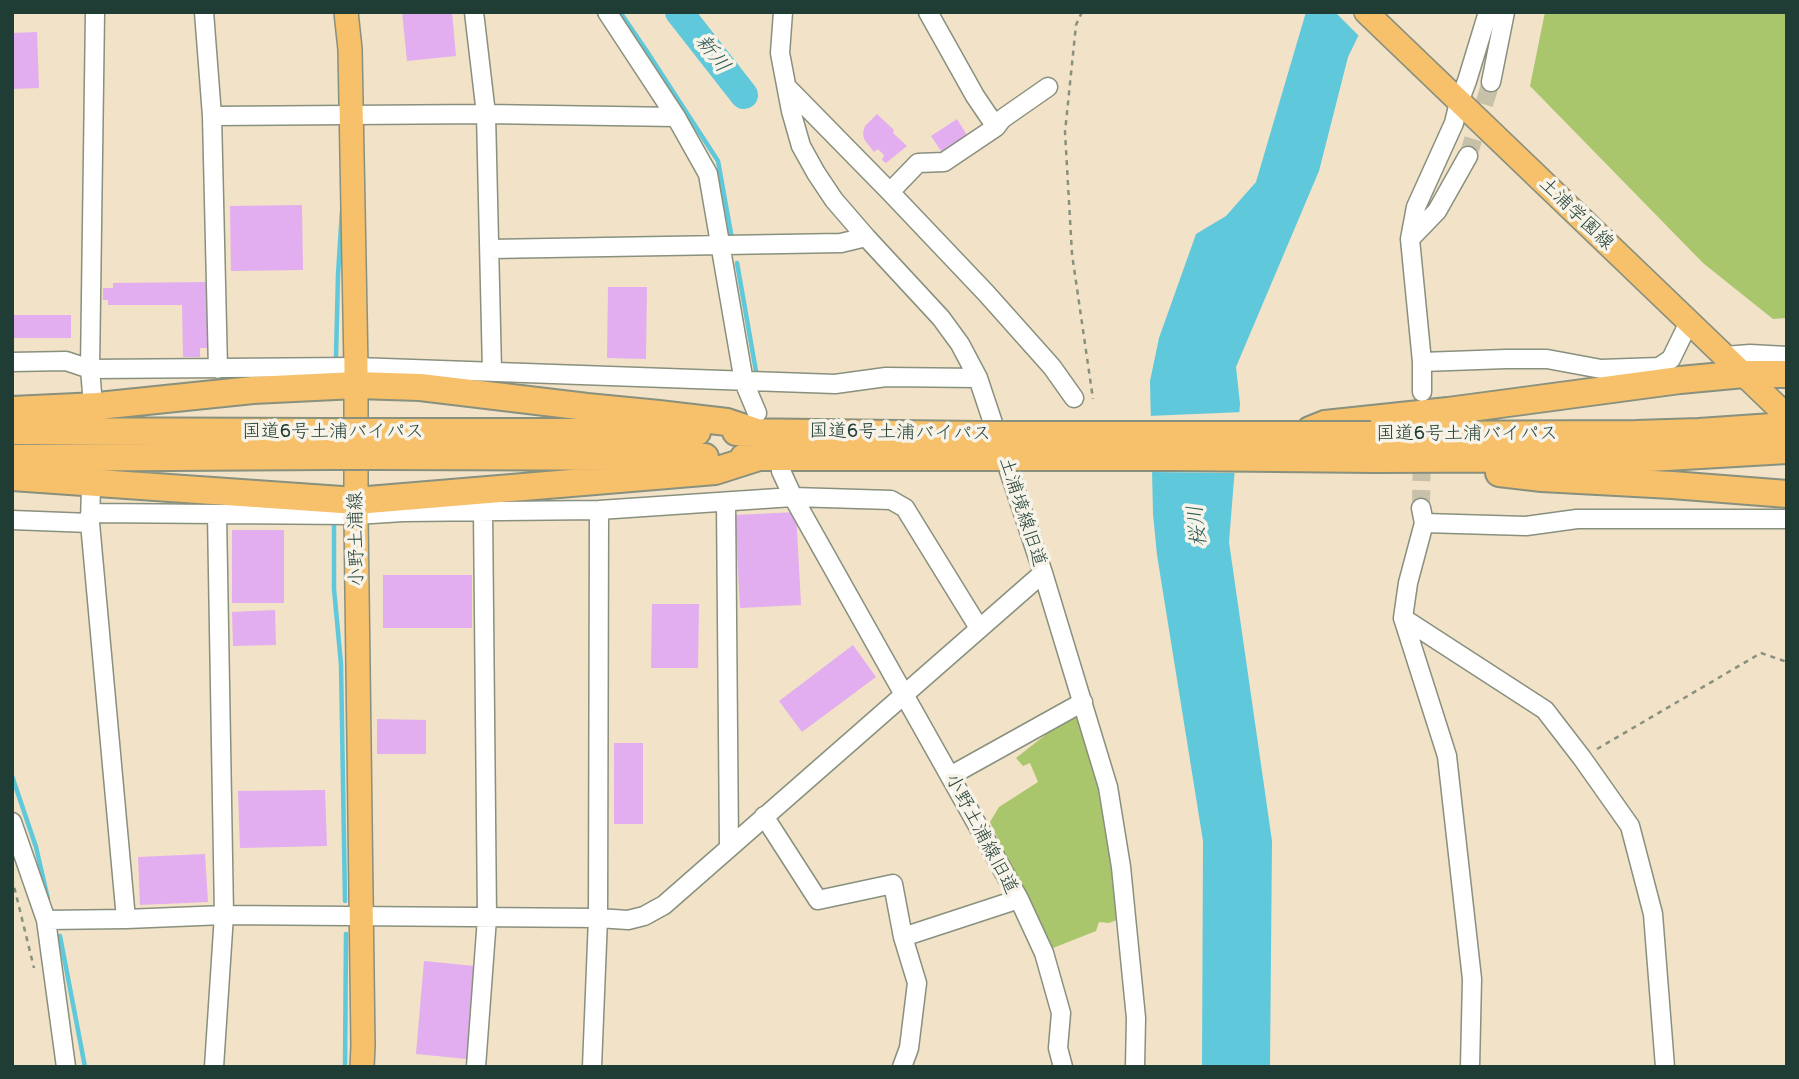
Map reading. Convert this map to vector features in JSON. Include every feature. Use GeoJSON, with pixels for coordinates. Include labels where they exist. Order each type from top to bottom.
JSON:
{"type":"FeatureCollection","features":[{"type":"Feature","properties":{"kind":"highway"},"geometry":{"type":"LineString","coordinates":[[1377,443],[1448,411],[1680,380],[1744,374],[1787,374]]}},
{"type":"Feature","properties":{"kind":"highway"},"geometry":{"type":"LineString","coordinates":[[12,410],[98,406],[356,376],[420,387],[587,407],[727,422],[756,422]]}},
{"type":"Feature","properties":{"kind":"highway","name":"国道6号土浦バイパス"},"geometry":{"type":"LineString","coordinates":[[379,444],[756,422],[980,446],[1176,457],[1377,443],[1787,426]]}},
{"type":"Feature","properties":{"kind":"highway","name":"国道6号土浦バイパス"},"geometry":{"type":"LineString","coordinates":[[12,431],[379,444],[770,464],[980,446],[1296,435],[1377,443],[1649,458],[1780,451]]}},
{"type":"Feature","properties":{"kind":"highway"},"geometry":{"type":"LineString","coordinates":[[1377,443],[1542,478],[1787,494]]}},
{"type":"Feature","properties":{"kind":"highway","name":"国道6号土浦バイパス"},"geometry":{"type":"LineString","coordinates":[[12,458],[328,444]]}},
{"type":"Feature","properties":{"kind":"highway"},"geometry":{"type":"LineString","coordinates":[[12,477],[356,508],[770,464]]}},
{"type":"Feature","properties":{"kind":"main road","name":"小野土浦線"},"geometry":{"type":"LineString","coordinates":[[346,12],[350,49],[356,376],[362,1067]]}},
{"type":"Feature","properties":{"kind":"main road","name":"土浦学園線"},"geometry":{"type":"LineString","coordinates":[[1366,12],[1787,416]]}},
{"type":"Feature","properties":{"kind":"street"},"geometry":{"type":"LineString","coordinates":[[92,393],[90,369],[95,12]]}},
{"type":"Feature","properties":{"kind":"street"},"geometry":{"type":"LineString","coordinates":[[204,12],[212,116],[218,369]]}},
{"type":"Feature","properties":{"kind":"street"},"geometry":{"type":"LineString","coordinates":[[474,12],[486,114],[492,371]]}},
{"type":"Feature","properties":{"kind":"street"},"geometry":{"type":"LineString","coordinates":[[607,12],[676,117],[708,174],[744,382],[756,422]]}},
{"type":"Feature","properties":{"kind":"street","name":"土浦境線旧道"},"geometry":{"type":"LineString","coordinates":[[783,12],[780,53],[801,146],[834,200],[941,318],[965,352],[978,378],[1043,573],[1108,787],[1121,867],[1136,1017],[1135,1067]]}},
{"type":"Feature","properties":{"kind":"street"},"geometry":{"type":"LineString","coordinates":[[928,12],[975,96],[996,127]]}},
{"type":"Feature","properties":{"kind":"street"},"geometry":{"type":"LineString","coordinates":[[1422,392],[1422,362],[1410,239],[1416,207],[1454,123],[1488,12]]}},
{"type":"Feature","properties":{"kind":"street"},"geometry":{"type":"LineString","coordinates":[[1490,82],[1505,12]]}},
{"type":"Feature","properties":{"kind":"street"},"geometry":{"type":"LineString","coordinates":[[786,87],[986,293],[1052,367],[1074,398]]}},
{"type":"Feature","properties":{"kind":"street"},"geometry":{"type":"LineString","coordinates":[[890,192],[918,163],[944,162],[1048,87]]}},
{"type":"Feature","properties":{"kind":"street"},"geometry":{"type":"LineString","coordinates":[[212,116],[486,114],[676,117]]}},
{"type":"Feature","properties":{"kind":"street"},"geometry":{"type":"LineString","coordinates":[[1410,239],[1437,211],[1468,156]]}},
{"type":"Feature","properties":{"kind":"street"},"geometry":{"type":"LineString","coordinates":[[490,249],[842,243],[866,237]]}},
{"type":"Feature","properties":{"kind":"street"},"geometry":{"type":"LineString","coordinates":[[1422,362],[1547,359],[1601,369],[1659,367],[1671,359],[1689,322]]}},
{"type":"Feature","properties":{"kind":"street"},"geometry":{"type":"LineString","coordinates":[[1725,356],[1787,356]]}},
{"type":"Feature","properties":{"kind":"street"},"geometry":{"type":"LineString","coordinates":[[12,362],[66,360],[90,369],[218,369],[356,376],[492,371],[835,384],[886,377],[978,378]]}},
{"type":"Feature","properties":{"kind":"street","name":"小野土浦線旧道"},"geometry":{"type":"LineString","coordinates":[[770,464],[793,497],[1019,899],[903,937]]}},
{"type":"Feature","properties":{"kind":"street"},"geometry":{"type":"LineString","coordinates":[[91,487],[90,518],[126,919]]}},
{"type":"Feature","properties":{"kind":"street"},"geometry":{"type":"LineString","coordinates":[[12,520],[356,508],[403,512],[599,510],[793,497],[891,500],[905,508],[979,628]]}},
{"type":"Feature","properties":{"kind":"street"},"geometry":{"type":"LineString","coordinates":[[726,502],[729,847]]}},
{"type":"Feature","properties":{"kind":"street"},"geometry":{"type":"LineString","coordinates":[[592,1067],[598,918],[599,510]]}},
{"type":"Feature","properties":{"kind":"street"},"geometry":{"type":"LineString","coordinates":[[476,1067],[487,918],[483,511]]}},
{"type":"Feature","properties":{"kind":"street"},"geometry":{"type":"LineString","coordinates":[[214,1067],[224,915],[218,514]]}},
{"type":"Feature","properties":{"kind":"street"},"geometry":{"type":"LineString","coordinates":[[1470,1067],[1472,979],[1447,756],[1403,618],[1423,515],[1526,526],[1577,519],[1787,519]]}},
{"type":"Feature","properties":{"kind":"street"},"geometry":{"type":"LineString","coordinates":[[46,920],[224,915],[628,920],[644,916],[664,905],[1043,573]]}},
{"type":"Feature","properties":{"kind":"street"},"geometry":{"type":"LineString","coordinates":[[1403,618],[1545,710],[1630,826],[1653,914],[1665,1067]]}},
{"type":"Feature","properties":{"kind":"street"},"geometry":{"type":"LineString","coordinates":[[950,776],[1083,702]]}},
{"type":"Feature","properties":{"kind":"street"},"geometry":{"type":"LineString","coordinates":[[764,816],[818,900],[893,884],[903,937],[917,983],[909,1048],[902,1067]]}},
{"type":"Feature","properties":{"kind":"street"},"geometry":{"type":"LineString","coordinates":[[12,822],[46,920],[66,1067]]}},
{"type":"Feature","properties":{"kind":"street"},"geometry":{"type":"LineString","coordinates":[[1019,899],[1044,953],[1061,1013],[1058,1048],[1063,1067]]}},
{"type":"Feature","properties":{"kind":"path"},"geometry":{"type":"LineString","coordinates":[[1082,12],[1076,25],[1065,132],[1072,254],[1093,399]]}},
{"type":"Feature","properties":{"kind":"path"},"geometry":{"type":"LineString","coordinates":[[1582,758],[1762,653],[1787,662]]}},
{"type":"Feature","properties":{"kind":"green space"},"geometry":{"type":"Polygon","coordinates":[[[1545,12],[1787,12],[1787,318],[1773,319],[1703,263],[1530,86],[1545,12]]]}},
{"type":"Feature","properties":{"kind":"green space"},"geometry":{"type":"Polygon","coordinates":[[[1081,707],[1103,788],[1119,919],[1109,923],[1099,922],[1096,931],[1048,950],[990,822],[999,807],[1038,782],[1030,763],[1023,766],[1016,758],[1081,707]]]}},
{"type":"Feature","properties":{"kind":"water","name":"桜川"},"geometry":{"type":"Polygon","coordinates":[[[1306,12],[1370,12],[1348,57],[1319,171],[1236,367],[1240,404],[1229,542],[1272,841],[1270,1067],[1202,1067],[1203,841],[1157,555],[1153,514],[1150,381],[1159,338],[1196,234],[1226,216],[1256,182],[1306,12]]]}},
{"type":"Feature","properties":{"kind":"pier"},"geometry":{"type":"Polygon","coordinates":[[[1335,12],[1374,12],[1361,38],[1335,12]]]}},
{"type":"Feature","properties":{"kind":"pier"},"geometry":{"type":"Polygon","coordinates":[[[1243,412],[1238,473],[1149,472],[1148,416],[1243,412]]]}},
{"type":"Feature","properties":{"kind":"building"},"geometry":{"type":"Polygon","coordinates":[[[402,12],[452,12],[456,56],[407,61],[402,12]]]}},
{"type":"Feature","properties":{"kind":"building"},"geometry":{"type":"Polygon","coordinates":[[[37,32],[39,88],[12,89],[12,33],[37,32]]]}},
{"type":"Feature","properties":{"kind":"building"},"geometry":{"type":"Polygon","coordinates":[[[877,114],[907,146],[886,163],[882,160],[884,155],[878,149],[874,152],[864,139],[865,126],[877,114]]]}},
{"type":"Feature","properties":{"kind":"building"},"geometry":{"type":"Polygon","coordinates":[[[957,119],[967,135],[943,154],[931,136],[957,119]]]}},
{"type":"Feature","properties":{"kind":"building"},"geometry":{"type":"Polygon","coordinates":[[[302,205],[303,270],[231,271],[230,206],[302,205]]]}},
{"type":"Feature","properties":{"kind":"building"},"geometry":{"type":"Polygon","coordinates":[[[208,282],[208,348],[200,348],[200,357],[183,357],[182,305],[108,305],[108,300],[103,300],[103,288],[113,288],[113,283],[208,282]]]}},
{"type":"Feature","properties":{"kind":"building"},"geometry":{"type":"Polygon","coordinates":[[[608,287],[647,287],[646,359],[607,358],[608,287]]]}},
{"type":"Feature","properties":{"kind":"building"},"geometry":{"type":"Polygon","coordinates":[[[14,315],[71,315],[71,338],[14,338],[14,315]]]}},
{"type":"Feature","properties":{"kind":"building"},"geometry":{"type":"Polygon","coordinates":[[[796,512],[801,605],[740,608],[735,515],[796,512]]]}},
{"type":"Feature","properties":{"kind":"building"},"geometry":{"type":"Polygon","coordinates":[[[232,530],[284,530],[284,603],[232,603],[232,530]]]}},
{"type":"Feature","properties":{"kind":"building"},"geometry":{"type":"Polygon","coordinates":[[[383,575],[472,575],[472,628],[383,628],[383,575]]]}},
{"type":"Feature","properties":{"kind":"building"},"geometry":{"type":"Polygon","coordinates":[[[652,604],[699,604],[698,668],[651,668],[652,604]]]}},
{"type":"Feature","properties":{"kind":"building"},"geometry":{"type":"Polygon","coordinates":[[[275,610],[276,645],[233,646],[232,612],[275,610]]]}},
{"type":"Feature","properties":{"kind":"building"},"geometry":{"type":"Polygon","coordinates":[[[853,645],[876,677],[802,732],[779,701],[853,645]]]}},
{"type":"Feature","properties":{"kind":"building"},"geometry":{"type":"Polygon","coordinates":[[[377,719],[426,720],[426,754],[377,754],[377,719]]]}},
{"type":"Feature","properties":{"kind":"building"},"geometry":{"type":"Polygon","coordinates":[[[614,743],[643,743],[643,824],[614,824],[614,743]]]}},
{"type":"Feature","properties":{"kind":"building"},"geometry":{"type":"Polygon","coordinates":[[[325,790],[327,846],[240,848],[238,791],[325,790]]]}},
{"type":"Feature","properties":{"kind":"building"},"geometry":{"type":"Polygon","coordinates":[[[205,854],[208,902],[140,905],[138,857],[205,854]]]}},
{"type":"Feature","properties":{"kind":"building"},"geometry":{"type":"Polygon","coordinates":[[[424,961],[475,966],[467,1059],[416,1054],[424,961]]]}},
{"type":"Feature","properties":{"kind":"waterway"},"geometry":{"type":"LineString","coordinates":[[620,12],[718,161],[732,239]]}},
{"type":"Feature","properties":{"kind":"waterway","name":"新川"},"geometry":{"type":"LineString","coordinates":[[679,12],[744,95]]}},
{"type":"Feature","properties":{"kind":"waterway"},"geometry":{"type":"LineString","coordinates":[[336,357],[342,211]]}},
{"type":"Feature","properties":{"kind":"waterway"},"geometry":{"type":"LineString","coordinates":[[737,263],[757,377]]}},
{"type":"Feature","properties":{"kind":"waterway"},"geometry":{"type":"LineString","coordinates":[[334,524],[334,589],[341,664],[345,901]]}},
{"type":"Feature","properties":{"kind":"waterway"},"geometry":{"type":"LineString","coordinates":[[12,776],[36,847],[48,899]]}},
{"type":"Feature","properties":{"kind":"waterway"},"geometry":{"type":"LineString","coordinates":[[345,1067],[346,934]]}},
{"type":"Feature","properties":{"kind":"waterway"},"geometry":{"type":"LineString","coordinates":[[60,936],[85,1067]]}},
{"type":"Feature","properties":{"kind":"tunnel"},"geometry":{"type":"LineString","coordinates":[[1468,156],[1491,82]]}},
{"type":"Feature","properties":{"kind":"tunnel"},"geometry":{"type":"LineString","coordinates":[[1421,508],[1422,448]]}}]}
